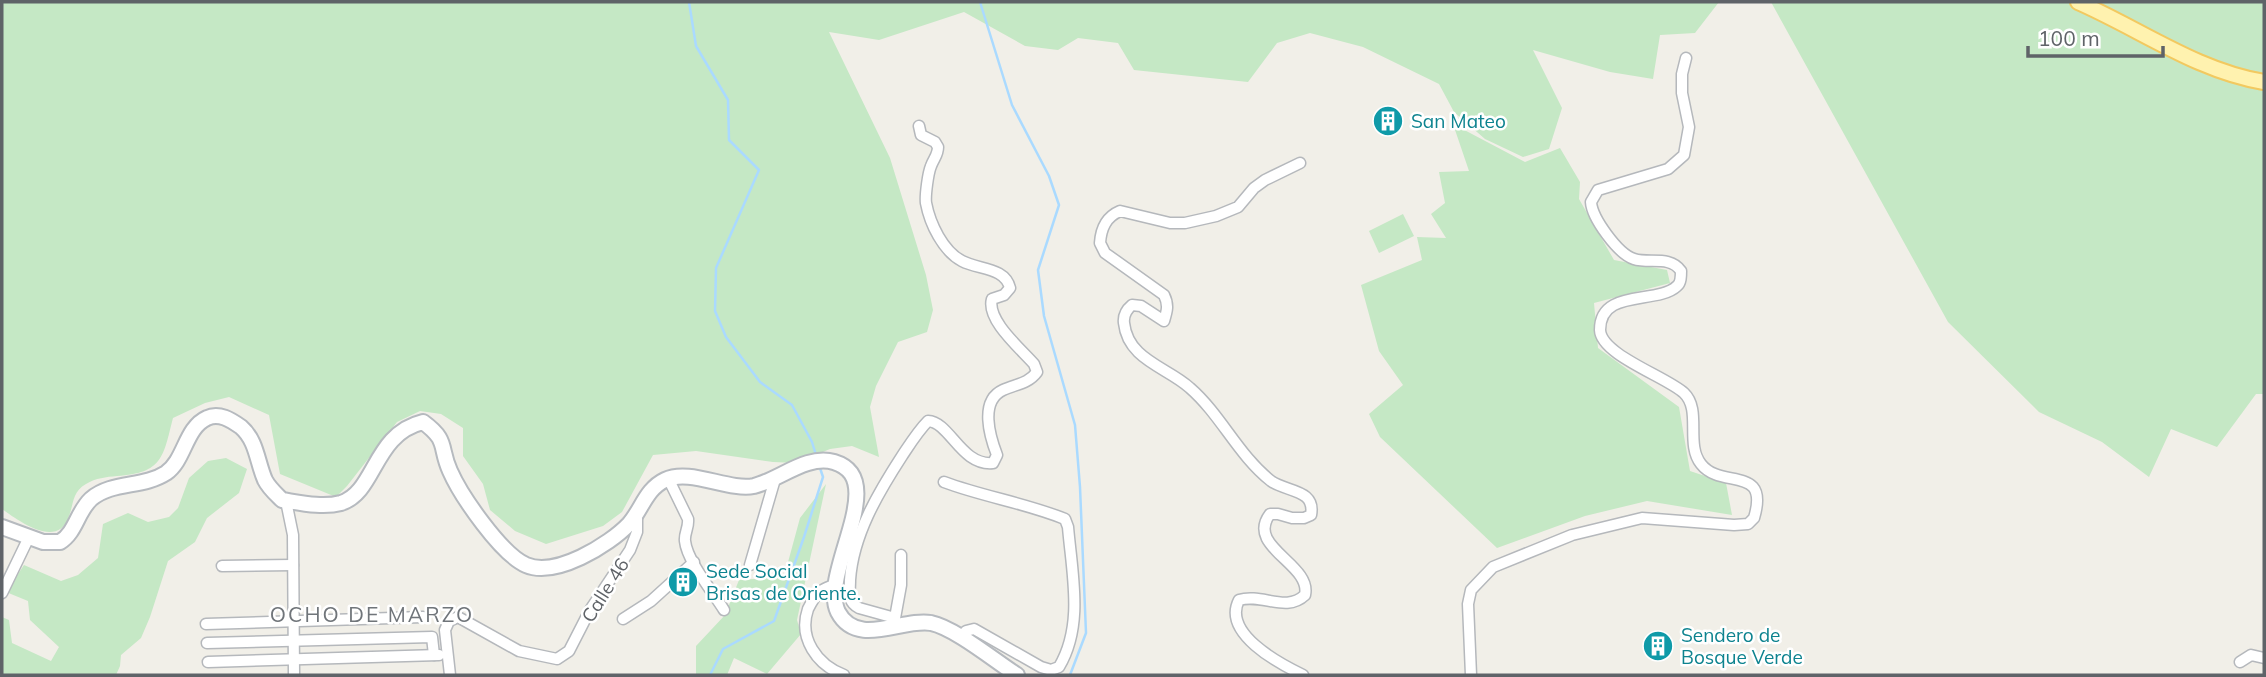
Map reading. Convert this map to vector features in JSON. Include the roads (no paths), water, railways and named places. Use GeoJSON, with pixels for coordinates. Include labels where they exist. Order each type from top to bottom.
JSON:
{"type":"FeatureCollection","features":[{"type":"Feature","properties":{"kind":"main road"},"geometry":{"type":"LineString","coordinates":[[2078,2],[2156,42],[2236,76],[2264,82]]}},
{"type":"Feature","properties":{"kind":"main road"},"geometry":{"type":"LineString","coordinates":[[2,527],[43,542],[60,542],[72,530],[82,509],[100,492],[154,479],[173,467],[196,427],[212,416],[227,418],[248,435],[254,445],[265,481],[282,500],[321,505],[344,502],[362,486],[397,433],[423,422],[442,440],[449,468],[479,518],[515,559],[527,566],[551,567],[600,548],[614,539],[637,512],[648,492],[668,478],[681,477],[751,486],[775,479],[798,467],[816,462],[833,462],[846,468],[856,479],[858,495],[836,584],[837,610],[846,622],[860,629],[874,630],[895,622],[930,623],[945,628],[1017,675]]}},
{"type":"Feature","properties":{"kind":"street"},"geometry":{"type":"LineString","coordinates":[[1471,675],[1468,604],[1471,590],[1493,567],[1572,536],[1642,518],[1734,525],[1748,524],[1754,518],[1758,498],[1752,486],[1737,478],[1710,472],[1701,464],[1693,438],[1691,406],[1684,393],[1609,347],[1601,334],[1602,321],[1607,310],[1617,304],[1668,291],[1678,286],[1680,281],[1681,271],[1672,264],[1660,260],[1634,259],[1624,254],[1593,214],[1591,201],[1598,190],[1668,169],[1684,155],[1689,127],[1682,93],[1682,74],[1686,58]]}},
{"type":"Feature","properties":{"kind":"street"},"geometry":{"type":"LineString","coordinates":[[901,555],[901,585],[895,622],[854,606],[850,597],[852,563],[872,506],[883,484],[918,432],[928,421],[933,421],[944,429],[955,444],[980,462],[993,463],[997,455],[989,431],[991,401],[1000,391],[1032,378],[1037,370],[996,321],[991,309],[992,299],[1004,295],[1010,288],[1007,278],[955,257],[948,251],[933,224],[926,196],[931,164],[937,156],[939,146],[921,135],[919,127]]}},
{"type":"Feature","properties":{"kind":"street"},"geometry":{"type":"LineString","coordinates":[[1300,163],[1265,180],[1254,188],[1238,207],[1224,214],[1185,223],[1170,223],[1120,211],[1105,224],[1100,243],[1105,253],[1164,295],[1167,300],[1164,321],[1141,306],[1132,305],[1123,317],[1129,341],[1138,353],[1197,394],[1240,450],[1272,482],[1310,500],[1311,515],[1304,518],[1270,514],[1265,520],[1269,542],[1278,554],[1299,572],[1305,581],[1305,595],[1297,603],[1284,604],[1249,597],[1239,600],[1235,608],[1237,623],[1245,636],[1257,647],[1303,675]]}},
{"type":"Feature","properties":{"kind":"street"},"geometry":{"type":"LineString","coordinates":[[668,478],[688,519],[685,542],[694,562],[724,610]]}},
{"type":"Feature","properties":{"kind":"street"},"geometry":{"type":"LineString","coordinates":[[750,565],[775,479]]}},
{"type":"Feature","properties":{"kind":"street"},"geometry":{"type":"LineString","coordinates":[[944,482],[971,493],[1019,502],[1045,511],[1065,519],[1068,527],[1075,611],[1072,638],[1059,667],[1051,670],[1041,667],[974,629],[966,631],[961,639]]}},
{"type":"Feature","properties":{"kind":"street"},"geometry":{"type":"LineString","coordinates":[[286,501],[293,535],[294,675]]}},
{"type":"Feature","properties":{"kind":"street","name":"Calle 46"},"geometry":{"type":"LineString","coordinates":[[446,655],[445,630],[449,621],[458,617],[519,651],[557,659],[569,651],[590,610],[630,550],[637,532],[637,512]]}},
{"type":"Feature","properties":{"kind":"street"},"geometry":{"type":"LineString","coordinates":[[2,535],[24,535],[2,593]]}},
{"type":"Feature","properties":{"kind":"street"},"geometry":{"type":"LineString","coordinates":[[623,619],[651,601],[694,562]]}},
{"type":"Feature","properties":{"kind":"street"},"geometry":{"type":"LineString","coordinates":[[222,566],[293,565]]}},
{"type":"Feature","properties":{"kind":"street"},"geometry":{"type":"LineString","coordinates":[[836,584],[820,592],[811,603],[805,619],[805,635],[825,665],[845,675]]}},
{"type":"Feature","properties":{"kind":"street"},"geometry":{"type":"LineString","coordinates":[[206,624],[423,617]]}},
{"type":"Feature","properties":{"kind":"street"},"geometry":{"type":"LineString","coordinates":[[207,643],[432,638],[434,655]]}},
{"type":"Feature","properties":{"kind":"street"},"geometry":{"type":"LineString","coordinates":[[208,662],[446,655],[450,675]]}},
{"type":"Feature","properties":{"kind":"street"},"geometry":{"type":"LineString","coordinates":[[2239,663],[2250,655],[2264,658]]}},
{"type":"Feature","properties":{"kind":"waterway"},"geometry":{"type":"LineString","coordinates":[[689,2],[696,46],[728,100],[729,140],[759,170],[716,268],[715,311],[726,337],[760,382],[792,405],[816,455]]}},
{"type":"Feature","properties":{"kind":"waterway"},"geometry":{"type":"LineString","coordinates":[[980,2],[1012,105],[1049,176],[1059,205],[1038,270],[1044,316],[1075,425],[1080,487],[1086,633],[1070,675]]}},
{"type":"Feature","properties":{"kind":"waterway"},"geometry":{"type":"LineString","coordinates":[[710,675],[723,649],[774,621],[823,477],[820,468]]}},
{"type":"Feature","properties":{"kind":"place","name":"San Mateo"},"geometry":{"type":"Point","coordinates":[1388,121]}},
{"type":"Feature","properties":{"kind":"place","name":"Sede Social Brisas de Oriente."},"geometry":{"type":"Point","coordinates":[683,582]}},
{"type":"Feature","properties":{"kind":"place","name":"Sendero de Bosque Verde"},"geometry":{"type":"Point","coordinates":[1658,646]}},
{"type":"Feature","properties":{"kind":"district","name":"OCHO DE MARZO"},"geometry":{"type":"Point","coordinates":[372,614]}}]}
